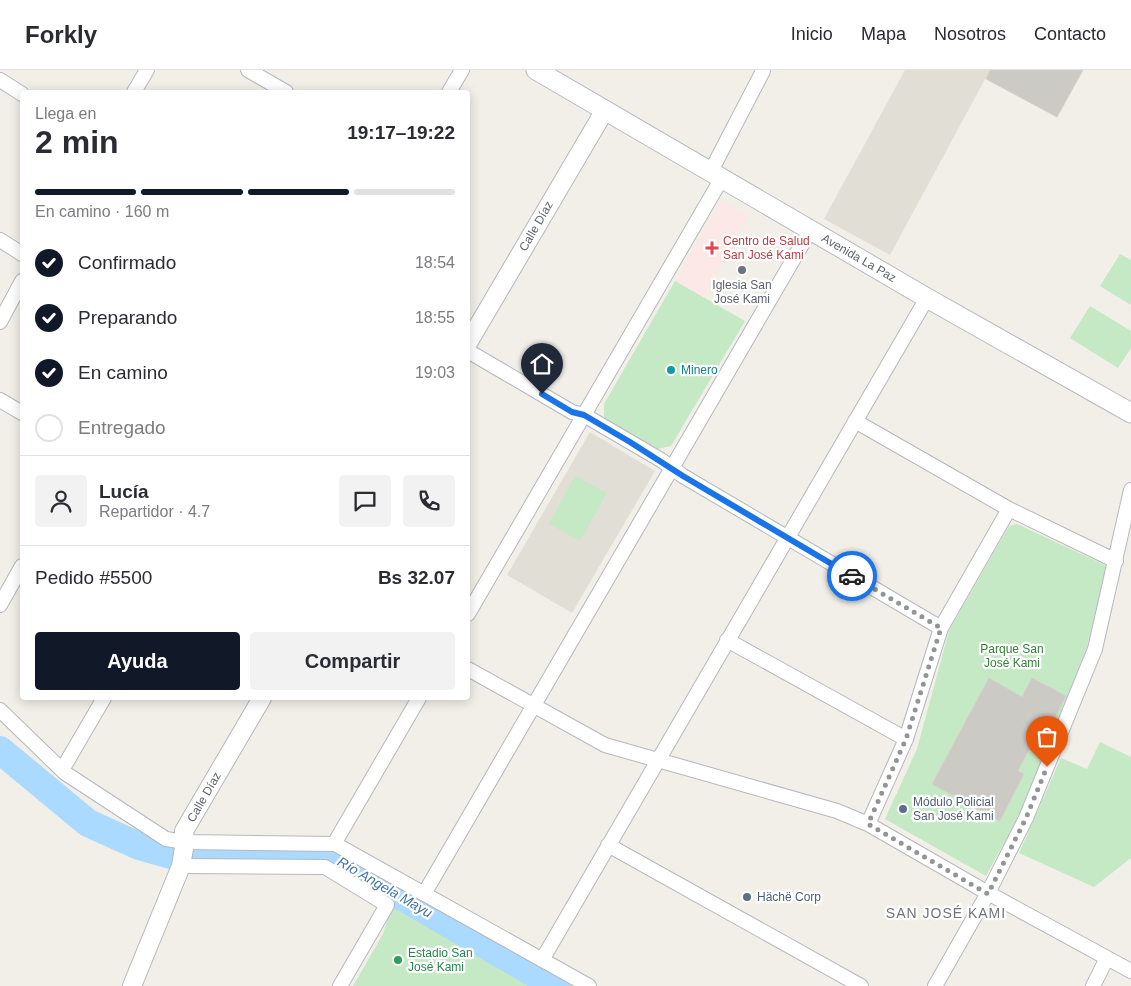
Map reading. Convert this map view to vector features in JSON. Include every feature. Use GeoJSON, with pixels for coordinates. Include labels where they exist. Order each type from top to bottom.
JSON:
{"type":"FeatureCollection","features":[{"type":"Feature","properties":{"kind":"main road","name":"Avenida La Paz"},"geometry":{"type":"LineString","coordinates":[[536,70],[927,298],[1131,413]]}},
{"type":"Feature","properties":{"kind":"street"},"geometry":{"type":"LineString","coordinates":[[135,90],[147,70]]}},
{"type":"Feature","properties":{"kind":"street"},"geometry":{"type":"LineString","coordinates":[[248,70],[283,90]]}},
{"type":"Feature","properties":{"kind":"street"},"geometry":{"type":"LineString","coordinates":[[450,90],[462,70]]}},
{"type":"Feature","properties":{"kind":"street"},"geometry":{"type":"LineString","coordinates":[[470,611],[584,415],[716,175],[764,71]]}},
{"type":"Feature","properties":{"kind":"street"},"geometry":{"type":"LineString","coordinates":[[0,80],[20,93]]}},
{"type":"Feature","properties":{"kind":"street","name":"Calle Díaz"},"geometry":{"type":"LineString","coordinates":[[470,340],[605,110]]}},
{"type":"Feature","properties":{"kind":"street"},"geometry":{"type":"LineString","coordinates":[[424,894],[810,229]]}},
{"type":"Feature","properties":{"kind":"street"},"geometry":{"type":"LineString","coordinates":[[0,240],[20,253]]}},
{"type":"Feature","properties":{"kind":"street"},"geometry":{"type":"LineString","coordinates":[[0,322],[20,285]]}},
{"type":"Feature","properties":{"kind":"street"},"geometry":{"type":"LineString","coordinates":[[542,960],[927,298]]}},
{"type":"Feature","properties":{"kind":"street"},"geometry":{"type":"LineString","coordinates":[[470,352],[572,412],[584,415],[787,538],[941,628]]}},
{"type":"Feature","properties":{"kind":"street"},"geometry":{"type":"LineString","coordinates":[[0,400],[20,412]]}},
{"type":"Feature","properties":{"kind":"street"},"geometry":{"type":"LineString","coordinates":[[855,421],[1009,509],[1116,561]]}},
{"type":"Feature","properties":{"kind":"street"},"geometry":{"type":"LineString","coordinates":[[935,986],[988,894],[1026,818],[1095,649],[1131,490]]}},
{"type":"Feature","properties":{"kind":"street"},"geometry":{"type":"LineString","coordinates":[[868,824],[906,739],[941,628],[1009,509]]}},
{"type":"Feature","properties":{"kind":"street"},"geometry":{"type":"LineString","coordinates":[[0,605],[20,570]]}},
{"type":"Feature","properties":{"kind":"street"},"geometry":{"type":"LineString","coordinates":[[727,640],[906,739]]}},
{"type":"Feature","properties":{"kind":"street"},"geometry":{"type":"LineString","coordinates":[[470,670],[605,745],[837,811],[868,824],[988,894],[1131,971]]}},
{"type":"Feature","properties":{"kind":"street"},"geometry":{"type":"LineString","coordinates":[[62,770],[103,700]]}},
{"type":"Feature","properties":{"kind":"street","name":"Calle Díaz"},"geometry":{"type":"LineString","coordinates":[[132,986],[181,866],[185,842],[184,831],[261,700]]}},
{"type":"Feature","properties":{"kind":"street"},"geometry":{"type":"LineString","coordinates":[[334,844],[418,700]]}},
{"type":"Feature","properties":{"kind":"street"},"geometry":{"type":"LineString","coordinates":[[0,710],[62,770],[166,839],[185,842],[334,844],[589,986]]}},
{"type":"Feature","properties":{"kind":"street"},"geometry":{"type":"LineString","coordinates":[[608,845],[861,986]]}},
{"type":"Feature","properties":{"kind":"street"},"geometry":{"type":"LineString","coordinates":[[181,866],[325,867],[388,905],[340,986]]}},
{"type":"Feature","properties":{"kind":"street"},"geometry":{"type":"LineString","coordinates":[[1093,986],[1108,958]]}},
{"type":"Feature","properties":{"kind":"shaded area"},"geometry":{"type":"Polygon","coordinates":[[[905,70],[990,70],[890,255],[824,219],[905,70]]]}},
{"type":"Feature","properties":{"kind":"shaded area","name":"Centro de Salud San José Kami"},"geometry":{"type":"Polygon","coordinates":[[[722,200],[749,216],[703,297],[675,281],[722,200]]]}},
{"type":"Feature","properties":{"kind":"shaded area"},"geometry":{"type":"Polygon","coordinates":[[[590,432],[655,471],[572,613],[507,575],[590,432]]]}},
{"type":"Feature","properties":{"kind":"green space"},"geometry":{"type":"Polygon","coordinates":[[[1120,254],[1131,260],[1131,305],[1100,286],[1120,254]]]}},
{"type":"Feature","properties":{"kind":"green space"},"geometry":{"type":"Polygon","coordinates":[[[675,281],[745,321],[671,446],[657,449],[604,418],[604,404],[675,281]]]}},
{"type":"Feature","properties":{"kind":"green space"},"geometry":{"type":"Polygon","coordinates":[[[1090,306],[1131,331],[1131,348],[1118,368],[1070,338],[1090,306]]]}},
{"type":"Feature","properties":{"kind":"green space"},"geometry":{"type":"Polygon","coordinates":[[[575,476],[607,493],[580,541],[549,524],[575,476]]]}},
{"type":"Feature","properties":{"kind":"green space","name":"Parque San José Kami"},"geometry":{"type":"Polygon","coordinates":[[[1017,524],[1107,566],[1086,650],[1019,816],[986,876],[885,819],[917,749],[949,631],[1009,526],[1017,524]]]}},
{"type":"Feature","properties":{"kind":"green space"},"geometry":{"type":"Polygon","coordinates":[[[1100,742],[1131,757],[1131,858],[1094,887],[1019,853],[1061,758],[1087,769],[1100,742]]]}},
{"type":"Feature","properties":{"kind":"green space"},"geometry":{"type":"Polygon","coordinates":[[[388,879],[575,986],[353,986],[383,934],[392,904],[382,892],[388,879]]]}},
{"type":"Feature","properties":{"kind":"building"},"geometry":{"type":"Polygon","coordinates":[[[990,70],[1083,70],[1057,117],[986,79],[990,70]]]}},
{"type":"Feature","properties":{"kind":"building"},"geometry":{"type":"Polygon","coordinates":[[[989,678],[1022,697],[1032,678],[1066,696],[1049,730],[1041,726],[1018,771],[1024,774],[1000,821],[932,784],[989,678]]]}},
{"type":"Feature","properties":{"kind":"waterway","name":"Río Angela Mayu"},"geometry":{"type":"LineString","coordinates":[[0,750],[88,823],[139,846],[171,855]]}},
{"type":"Feature","properties":{"kind":"waterway","name":"Río Angela Mayu"},"geometry":{"type":"LineString","coordinates":[[196,855],[332,856],[556,986]]}},
{"type":"Feature","properties":{"kind":"way so far"},"geometry":{"type":"LineString","coordinates":[[852,576],[941,628],[906,739],[868,824],[988,894],[1026,818],[1047,767]]}},
{"type":"Feature","properties":{"kind":"place","name":"Centro de Salud San José Kami"},"geometry":{"type":"Point","coordinates":[712,248]}},
{"type":"Feature","properties":{"kind":"place","name":"Iglesia San José Kami"},"geometry":{"type":"Point","coordinates":[742,270]}},
{"type":"Feature","properties":{"kind":"place","name":"Minero"},"geometry":{"type":"Point","coordinates":[671,370]}},
{"type":"Feature","properties":{"kind":"place","name":"Módulo Policial San José Kami"},"geometry":{"type":"Point","coordinates":[903,809]}},
{"type":"Feature","properties":{"kind":"place","name":"Hächë Corp"},"geometry":{"type":"Point","coordinates":[747,897]}},
{"type":"Feature","properties":{"kind":"place","name":"Estadio San José Kami"},"geometry":{"type":"Point","coordinates":[398,960]}},
{"type":"Feature","properties":{"kind":"district","name":"SAN JOSÉ KAMI"},"geometry":{"type":"Point","coordinates":[946,913]}},
{"type":"Feature","properties":{"kind":"route"},"geometry":{"type":"LineString","coordinates":[[542,394],[572,412],[584,415],[661,460],[683,476],[852,576]]}}]}
